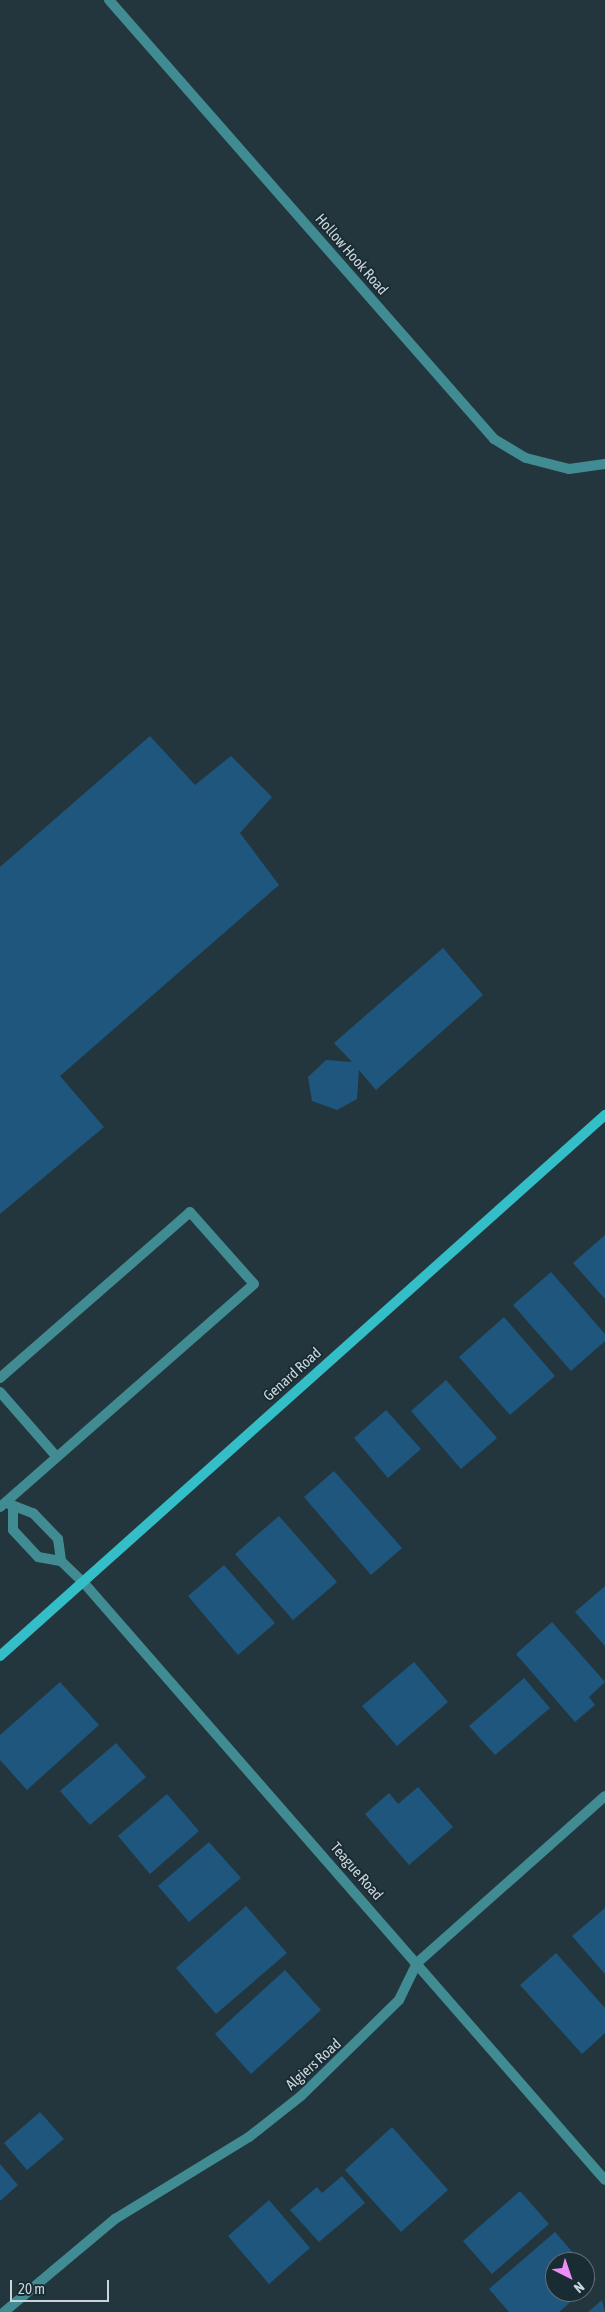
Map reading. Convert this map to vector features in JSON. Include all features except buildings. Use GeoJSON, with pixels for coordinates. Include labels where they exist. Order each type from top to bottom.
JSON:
{"type":"FeatureCollection","features":[{"type":"Feature","properties":{"kind":"street","name":"Hollow Hook Road"},"geometry":{"type":"LineString","coordinates":[[109,0],[494,439],[526,458],[569,469],[605,464]]}},
{"type":"Feature","properties":{"kind":"street","name":"Genard Road"},"geometry":{"type":"LineString","coordinates":[[0,1656],[84,1583],[605,1115]]}},
{"type":"Feature","properties":{"kind":"street"},"geometry":{"type":"LineString","coordinates":[[0,1378],[190,1212],[254,1284],[57,1457],[6,1506]]}},
{"type":"Feature","properties":{"kind":"street"},"geometry":{"type":"LineString","coordinates":[[0,1392],[57,1457]]}},
{"type":"Feature","properties":{"kind":"street"},"geometry":{"type":"LineString","coordinates":[[6,1506],[33,1513],[58,1539],[61,1561],[38,1557],[13,1530],[6,1506]]}},
{"type":"Feature","properties":{"kind":"street","name":"Teague Road"},"geometry":{"type":"LineString","coordinates":[[61,1561],[84,1583],[417,1962],[455,2011],[605,2180]]}},
{"type":"Feature","properties":{"kind":"street","name":"Algiers Road"},"geometry":{"type":"LineString","coordinates":[[4,2312],[115,2219],[249,2137],[301,2096],[400,2000],[417,1962],[605,1796]]}}]}
